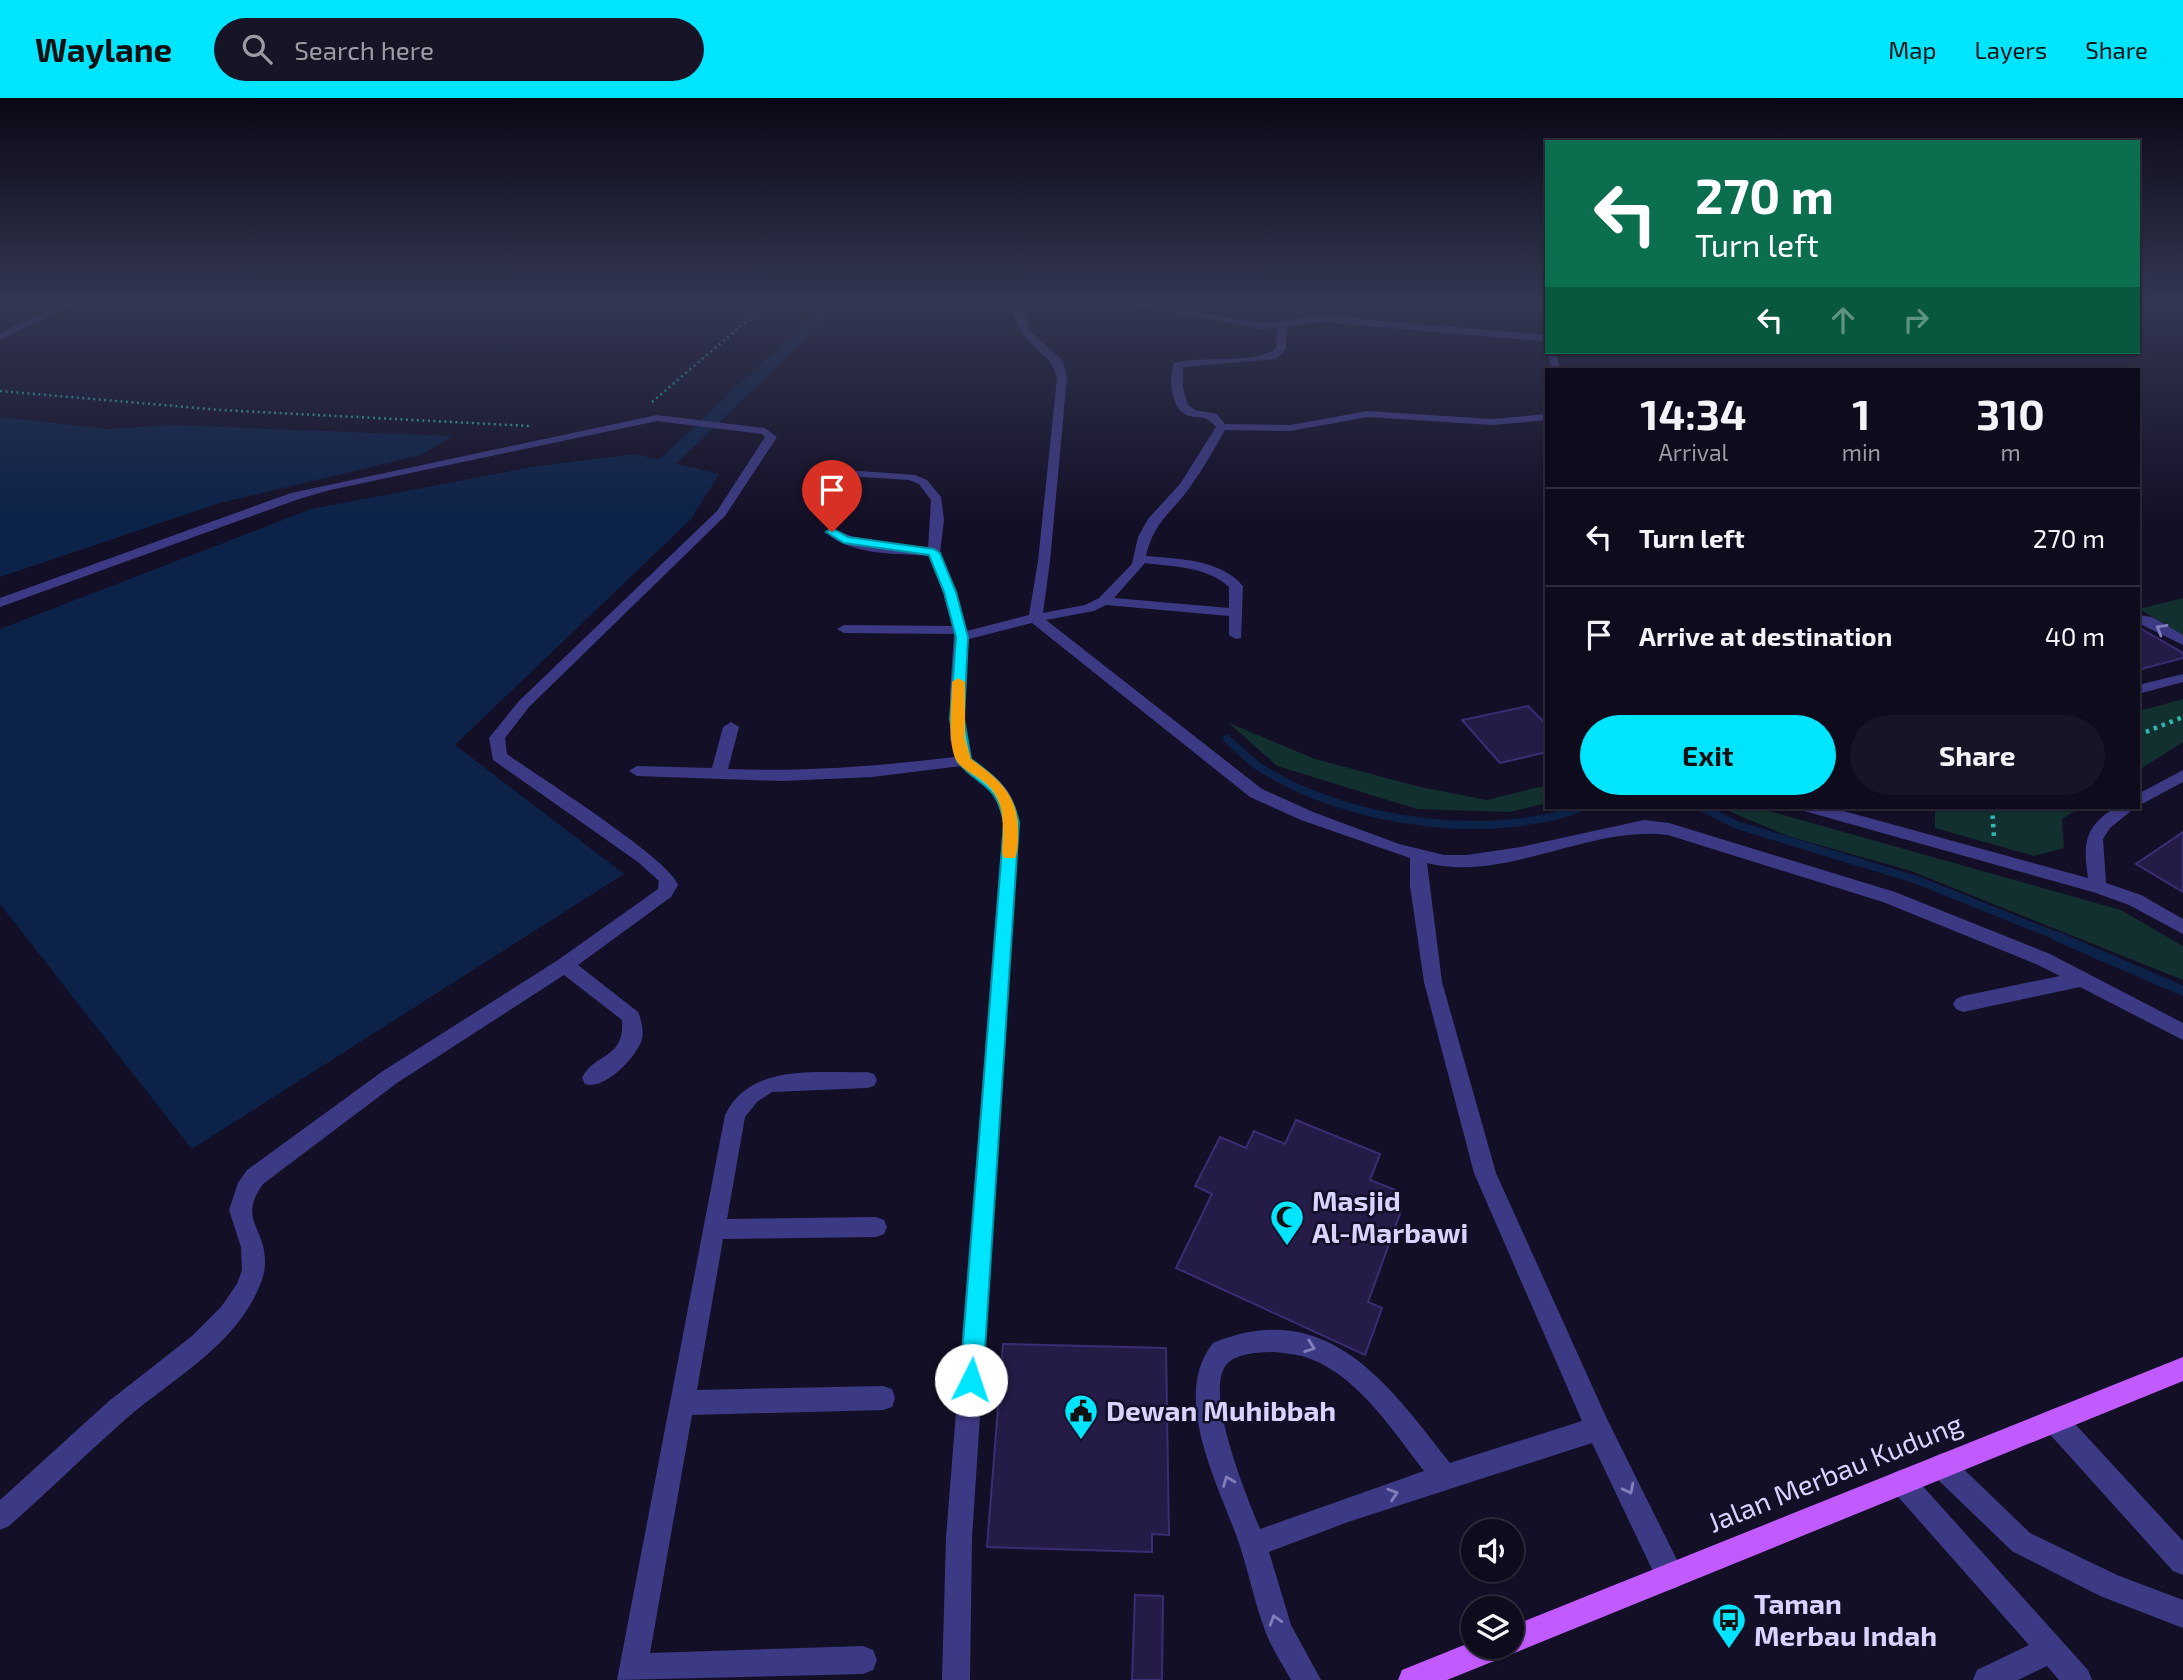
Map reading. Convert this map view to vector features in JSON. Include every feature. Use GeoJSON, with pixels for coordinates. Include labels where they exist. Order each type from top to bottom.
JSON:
{"type":"FeatureCollection","features":[{"type":"Feature","properties":{"kind":"main road","name":"Jalan Merbau Kudung"},"geometry":{"type":"LineString","coordinates":[[1524,1635],[2183,1369]]}},
{"type":"Feature","properties":{"kind":"main road"},"geometry":{"type":"LineString","coordinates":[[1412,1680],[1464,1659]]}},
{"type":"Feature","properties":{"kind":"street"},"geometry":{"type":"LineString","coordinates":[[1035,618],[1061,374]]}},
{"type":"Feature","properties":{"kind":"street"},"geometry":{"type":"LineString","coordinates":[[1177,374],[1176,382],[1183,406],[1190,411],[1213,416],[1222,427],[1290,428],[1367,414],[1492,422],[1545,417]]}},
{"type":"Feature","properties":{"kind":"street"},"geometry":{"type":"LineString","coordinates":[[0,603],[295,496],[328,487],[657,418],[765,431],[771,437],[721,513],[524,704],[497,738],[499,756],[644,858],[667,878],[669,885],[665,893],[565,965],[390,1077],[255,1178],[242,1192],[238,1207],[254,1261],[250,1279],[235,1307],[223,1322],[118,1410],[43,1481],[0,1517]]}},
{"type":"Feature","properties":{"kind":"street"},"geometry":{"type":"LineString","coordinates":[[844,629],[961,633],[1080,611],[1104,601],[1126,581],[1139,559],[1144,537],[1154,519],[1185,486],[1222,427]]}},
{"type":"Feature","properties":{"kind":"street"},"geometry":{"type":"LineString","coordinates":[[847,473],[896,475],[923,482],[937,500],[938,520],[934,553],[950,592],[961,633],[957,719],[964,761]]}},
{"type":"Feature","properties":{"kind":"street"},"geometry":{"type":"LineString","coordinates":[[832,532],[844,540],[934,553]]}},
{"type":"Feature","properties":{"kind":"street"},"geometry":{"type":"LineString","coordinates":[[1139,559],[1188,565],[1223,573],[1236,586],[1236,635]]}},
{"type":"Feature","properties":{"kind":"street"},"geometry":{"type":"LineString","coordinates":[[1104,601],[1236,613]]}},
{"type":"Feature","properties":{"kind":"street"},"geometry":{"type":"LineString","coordinates":[[1035,618],[1063,643],[1123,686],[1256,793],[1307,816],[1418,856],[1444,861],[1467,861],[1521,853],[1644,826],[1669,829],[1888,897],[2043,959],[2183,1032]]}},
{"type":"Feature","properties":{"kind":"street"},"geometry":{"type":"LineString","coordinates":[[2140,619],[2147,620],[2183,641]]}},
{"type":"Feature","properties":{"kind":"street"},"geometry":{"type":"LineString","coordinates":[[2140,689],[2183,678]]}},
{"type":"Feature","properties":{"kind":"street"},"geometry":{"type":"LineString","coordinates":[[719,773],[731,727]]}},
{"type":"Feature","properties":{"kind":"street"},"geometry":{"type":"LineString","coordinates":[[637,771],[782,776],[872,772],[964,761],[993,781],[1008,804],[1011,823],[1005,928],[960,1538],[956,1680]]}},
{"type":"Feature","properties":{"kind":"street"},"geometry":{"type":"LineString","coordinates":[[2140,800],[2183,775]]}},
{"type":"Feature","properties":{"kind":"street"},"geometry":{"type":"LineString","coordinates":[[2098,887],[2092,844],[2097,829],[2125,809]]}},
{"type":"Feature","properties":{"kind":"street"},"geometry":{"type":"LineString","coordinates":[[1839,811],[1995,859],[2098,887],[2135,900],[2183,927]]}},
{"type":"Feature","properties":{"kind":"street"},"geometry":{"type":"LineString","coordinates":[[1418,856],[1419,886],[1433,982],[1485,1173],[1598,1428],[1670,1576]]}},
{"type":"Feature","properties":{"kind":"street"},"geometry":{"type":"LineString","coordinates":[[565,965],[631,1017],[633,1037],[620,1058],[592,1078]]}},
{"type":"Feature","properties":{"kind":"street"},"geometry":{"type":"LineString","coordinates":[[1963,1004],[2082,979]]}},
{"type":"Feature","properties":{"kind":"street"},"geometry":{"type":"LineString","coordinates":[[863,1660],[632,1674],[736,1115],[744,1101],[757,1089],[771,1084],[867,1080]]}},
{"type":"Feature","properties":{"kind":"street"},"geometry":{"type":"LineString","coordinates":[[716,1229],[876,1227]]}},
{"type":"Feature","properties":{"kind":"street"},"geometry":{"type":"LineString","coordinates":[[1307,1680],[1279,1631],[1252,1545],[1219,1455],[1207,1395],[1212,1366],[1222,1351],[1273,1340],[1297,1342],[1333,1356],[1379,1396],[1445,1478]]}},
{"type":"Feature","properties":{"kind":"street"},"geometry":{"type":"LineString","coordinates":[[683,1403],[883,1398]]}},
{"type":"Feature","properties":{"kind":"street"},"geometry":{"type":"LineString","coordinates":[[2055,1421],[2183,1561]]}},
{"type":"Feature","properties":{"kind":"street"},"geometry":{"type":"LineString","coordinates":[[1252,1545],[1348,1509],[1598,1428]]}},
{"type":"Feature","properties":{"kind":"street"},"geometry":{"type":"LineString","coordinates":[[1942,1466],[2021,1542],[2110,1586],[2183,1614]]}},
{"type":"Feature","properties":{"kind":"street"},"geometry":{"type":"LineString","coordinates":[[1902,1482],[2078,1680]]}},
{"type":"Feature","properties":{"kind":"street"},"geometry":{"type":"LineString","coordinates":[[1987,1680],[2050,1650]]}},
{"type":"Feature","properties":{"kind":"path"},"geometry":{"type":"LineString","coordinates":[[652,402],[685,374]]}},
{"type":"Feature","properties":{"kind":"path"},"geometry":{"type":"LineString","coordinates":[[0,391],[221,410],[530,426]]}},
{"type":"Feature","properties":{"kind":"path"},"geometry":{"type":"LineString","coordinates":[[2140,734],[2183,717]]}},
{"type":"Feature","properties":{"kind":"path"},"geometry":{"type":"LineString","coordinates":[[1992,809],[1995,859]]}},
{"type":"Feature","properties":{"kind":"green space"},"geometry":{"type":"Polygon","coordinates":[[[2183,598],[2183,635],[2140,610],[2183,598]]]}},
{"type":"Feature","properties":{"kind":"green space"},"geometry":{"type":"Polygon","coordinates":[[[2183,699],[2183,742],[2140,769],[2140,711],[2183,699]]]}},
{"type":"Feature","properties":{"kind":"green space"},"geometry":{"type":"Polygon","coordinates":[[[1229,723],[1315,759],[1420,787],[1487,800],[1545,786],[1545,803],[1510,812],[1417,809],[1277,766],[1229,723]]]}},
{"type":"Feature","properties":{"kind":"green space"},"geometry":{"type":"Polygon","coordinates":[[[1724,809],[1762,809],[2121,910],[2183,946],[2183,980],[1911,871],[1788,836],[1724,809]]]}},
{"type":"Feature","properties":{"kind":"green space"},"geometry":{"type":"Polygon","coordinates":[[[1935,809],[2078,809],[2062,819],[2064,848],[2034,856],[1935,828],[1935,809]]]}},
{"type":"Feature","properties":{"kind":"water"},"geometry":{"type":"Polygon","coordinates":[[[0,417],[108,429],[175,425],[452,436],[421,455],[220,503],[0,577],[0,417]]]}},
{"type":"Feature","properties":{"kind":"water"},"geometry":{"type":"Polygon","coordinates":[[[635,454],[719,474],[691,519],[455,745],[624,874],[192,1149],[0,904],[0,629],[311,509],[537,466],[635,454]]]}},
{"type":"Feature","properties":{"kind":"building"},"geometry":{"type":"Polygon","coordinates":[[[2140,628],[2183,653],[2183,658],[2140,669],[2140,628]]]}},
{"type":"Feature","properties":{"kind":"building"},"geometry":{"type":"Polygon","coordinates":[[[1528,706],[1545,723],[1545,752],[1500,763],[1462,720],[1528,706]]]}},
{"type":"Feature","properties":{"kind":"building"},"geometry":{"type":"Polygon","coordinates":[[[2183,832],[2183,892],[2136,864],[2183,832]]]}},
{"type":"Feature","properties":{"kind":"building","name":"Masjid Al-Marbawi"},"geometry":{"type":"Polygon","coordinates":[[[1296,1120],[1380,1154],[1370,1180],[1398,1191],[1392,1208],[1401,1211],[1368,1302],[1382,1308],[1365,1355],[1176,1268],[1212,1194],[1195,1186],[1220,1137],[1246,1148],[1254,1131],[1285,1144],[1296,1120]]]}},
{"type":"Feature","properties":{"kind":"building","name":"Dewan Muhibbah"},"geometry":{"type":"Polygon","coordinates":[[[1003,1344],[1166,1348],[1169,1535],[1152,1534],[1152,1552],[987,1547],[1003,1344]]]}},
{"type":"Feature","properties":{"kind":"building"},"geometry":{"type":"Polygon","coordinates":[[[1135,1595],[1163,1596],[1162,1680],[1132,1680],[1135,1595]]]}},
{"type":"Feature","properties":{"kind":"waterway"},"geometry":{"type":"LineString","coordinates":[[638,490],[761,374]]}},
{"type":"Feature","properties":{"kind":"waterway"},"geometry":{"type":"LineString","coordinates":[[1227,739],[1259,767],[1298,788],[1336,803],[1377,814],[1420,822],[1506,824],[1546,818],[1576,809]]}},
{"type":"Feature","properties":{"kind":"waterway"},"geometry":{"type":"LineString","coordinates":[[1705,809],[1737,825],[1917,880],[2061,938]]}},
{"type":"Feature","properties":{"kind":"waterway"},"geometry":{"type":"LineString","coordinates":[[2056,936],[2183,991]]}},
{"type":"Feature","properties":{"kind":"slow traffic"},"geometry":{"type":"LineString","coordinates":[[958,682],[958,738],[964,761],[993,781],[1008,804],[1011,823],[1010,854]]}},
{"type":"Feature","properties":{"kind":"place","name":"Masjid Al-Marbawi"},"geometry":{"type":"Point","coordinates":[1287,1247]}},
{"type":"Feature","properties":{"kind":"place","name":"Dewan Muhibbah"},"geometry":{"type":"Point","coordinates":[1081,1441]}},
{"type":"Feature","properties":{"kind":"place","name":"Taman Merbau Indah"},"geometry":{"type":"Point","coordinates":[1729,1650]}},
{"type":"Feature","properties":{"kind":"route"},"geometry":{"type":"LineString","coordinates":[[832,532],[844,540],[934,553],[950,592],[962,637],[957,719],[958,738],[964,761],[993,781],[1008,804],[1011,823],[1006,911],[971,1380]]}}]}
